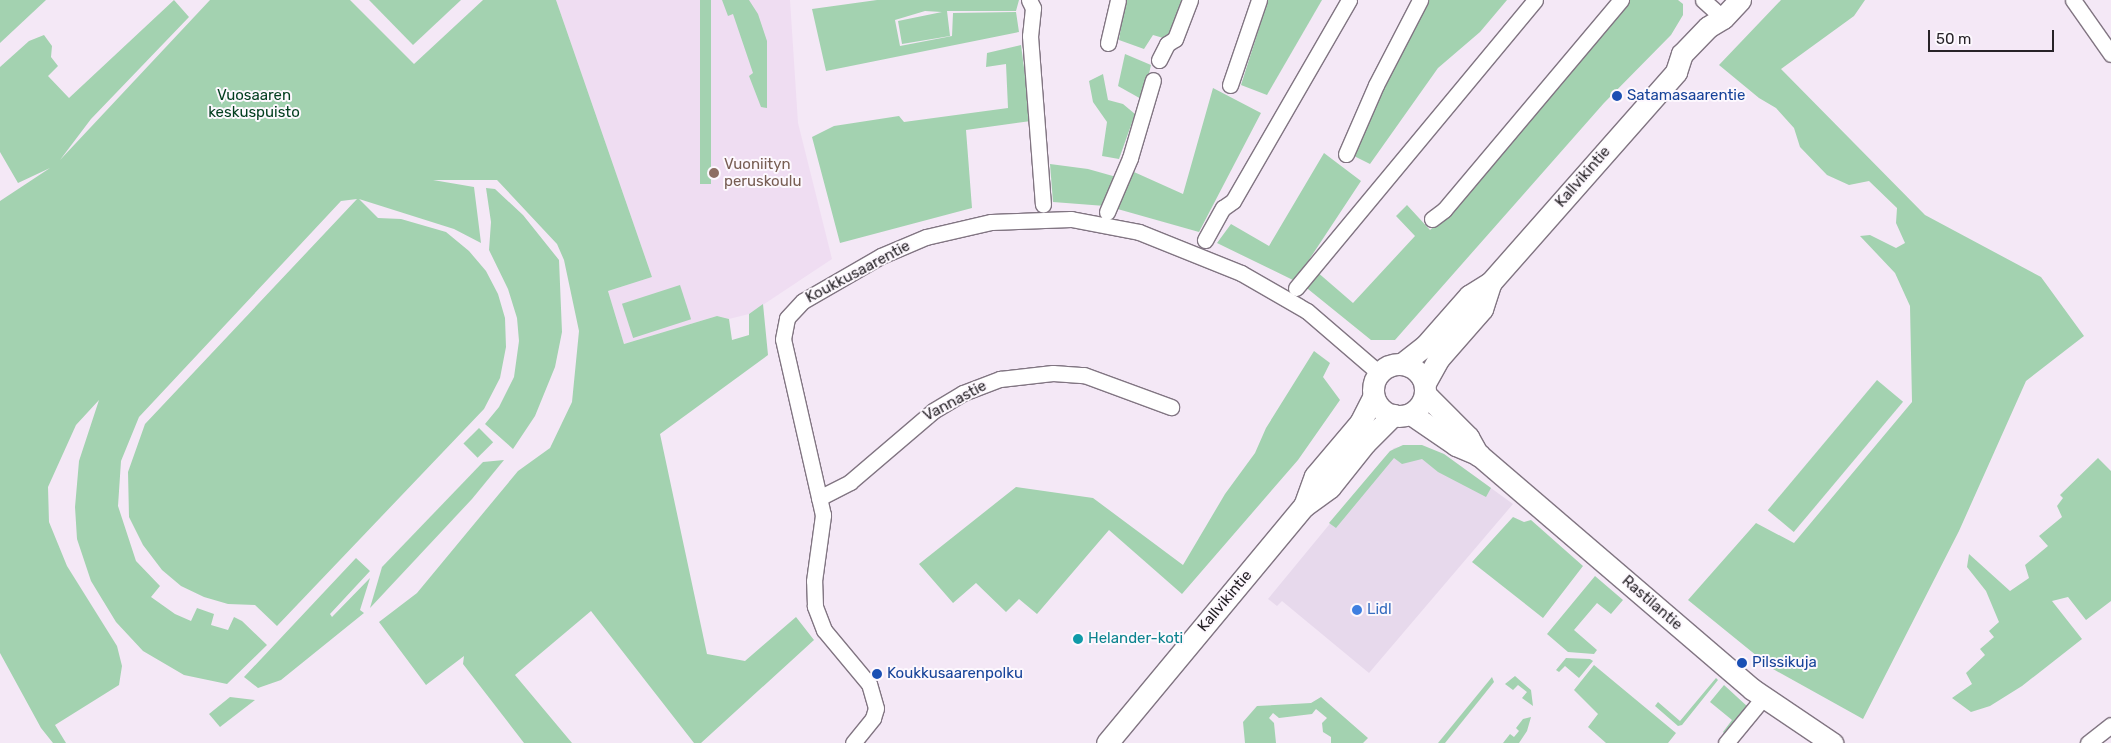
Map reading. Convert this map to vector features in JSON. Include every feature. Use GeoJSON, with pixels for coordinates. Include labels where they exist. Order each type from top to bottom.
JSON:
{"type":"FeatureCollection","features":[{"type":"Feature","properties":{"kind":"main road","name":"Kallvikintie"},"geometry":{"type":"LineString","coordinates":[[1404,364],[1425,346],[1469,296],[1491,282],[1676,72],[1682,54],[1708,26],[1724,18],[1740,0]]}},
{"type":"Feature","properties":{"kind":"main road","name":"Kallvikintie"},"geometry":{"type":"LineString","coordinates":[[1425,388],[1439,358],[1482,308],[1491,282]]}},
{"type":"Feature","properties":{"kind":"main road"},"geometry":{"type":"LineString","coordinates":[[1404,364],[1417,370],[1425,388],[1419,407],[1402,414],[1381,408],[1374,396],[1374,382],[1379,373],[1390,365],[1404,364]]}},
{"type":"Feature","properties":{"kind":"main road","name":"Rastilantie"},"geometry":{"type":"LineString","coordinates":[[1425,388],[1468,437],[1478,455]]}},
{"type":"Feature","properties":{"kind":"main road","name":"Kallvikintie"},"geometry":{"type":"LineString","coordinates":[[1304,506],[1315,476],[1360,423],[1374,396]]}},
{"type":"Feature","properties":{"kind":"main road","name":"Kallvikintie"},"geometry":{"type":"LineString","coordinates":[[1108,743],[1304,506],[1330,487],[1366,443],[1402,414]]}},
{"type":"Feature","properties":{"kind":"main road","name":"Rastilantie"},"geometry":{"type":"LineString","coordinates":[[1402,414],[1456,445],[1478,455],[1763,698],[1832,743]]}},
{"type":"Feature","properties":{"kind":"street"},"geometry":{"type":"LineString","coordinates":[[1108,43],[1118,0]]}},
{"type":"Feature","properties":{"kind":"street"},"geometry":{"type":"LineString","coordinates":[[1159,60],[1167,44],[1175,39],[1190,0]]}},
{"type":"Feature","properties":{"kind":"street"},"geometry":{"type":"LineString","coordinates":[[1230,85],[1259,0]]}},
{"type":"Feature","properties":{"kind":"street"},"geometry":{"type":"LineString","coordinates":[[1205,240],[1223,208],[1233,200],[1349,0]]}},
{"type":"Feature","properties":{"kind":"street"},"geometry":{"type":"LineString","coordinates":[[1346,154],[1376,85],[1420,0]]}},
{"type":"Feature","properties":{"kind":"street"},"geometry":{"type":"LineString","coordinates":[[1296,288],[1535,0]]}},
{"type":"Feature","properties":{"kind":"street"},"geometry":{"type":"LineString","coordinates":[[1432,219],[1444,210],[1621,0]]}},
{"type":"Feature","properties":{"kind":"street"},"geometry":{"type":"LineString","coordinates":[[1703,0],[1724,18]]}},
{"type":"Feature","properties":{"kind":"street"},"geometry":{"type":"LineString","coordinates":[[2073,0],[2106,38],[2111,54]]}},
{"type":"Feature","properties":{"kind":"street"},"geometry":{"type":"LineString","coordinates":[[1034,3],[1030,36],[1043,205]]}},
{"type":"Feature","properties":{"kind":"street"},"geometry":{"type":"LineString","coordinates":[[1107,212],[1130,158],[1153,80]]}},
{"type":"Feature","properties":{"kind":"street","name":"Koukkusaarentie"},"geometry":{"type":"LineString","coordinates":[[853,743],[873,718],[874,696],[869,684],[824,630],[817,615],[814,587],[823,525],[819,498],[783,338],[786,318],[803,301],[882,256],[926,237],[974,225],[1011,220],[1071,220],[1121,228],[1171,243],[1289,298],[1348,344],[1379,373]]}},
{"type":"Feature","properties":{"kind":"street","name":"Vannastie"},"geometry":{"type":"LineString","coordinates":[[819,498],[850,482],[933,410],[963,393],[1000,378],[1045,374],[1084,375],[1171,408]]}},
{"type":"Feature","properties":{"kind":"street"},"geometry":{"type":"LineString","coordinates":[[1726,743],[1763,698]]}},
{"type":"Feature","properties":{"kind":"street"},"geometry":{"type":"LineString","coordinates":[[2088,743],[2111,725]]}},
{"type":"Feature","properties":{"kind":"shaded area","name":"Vuoniityn peruskoulu"},"geometry":{"type":"Polygon","coordinates":[[[556,0],[790,0],[798,123],[832,259],[749,314],[729,319],[717,316],[624,344],[608,291],[652,277],[556,0]]]}},
{"type":"Feature","properties":{"kind":"shaded area"},"geometry":{"type":"Polygon","coordinates":[[[1411,445],[1444,454],[1513,504],[1369,673],[1282,601],[1277,606],[1268,599],[1384,458],[1394,448],[1411,445]]]}},
{"type":"Feature","properties":{"kind":"green space"},"geometry":{"type":"Polygon","coordinates":[[[0,0],[46,0],[0,43],[0,0]]]}},
{"type":"Feature","properties":{"kind":"green space","name":"Vuosaaren keskuspuisto"},"geometry":{"type":"Polygon","coordinates":[[[174,0],[189,17],[91,119],[60,160],[210,0],[350,0],[414,64],[483,0],[556,0],[652,277],[608,291],[624,344],[717,316],[729,319],[732,340],[749,335],[749,314],[763,304],[768,355],[660,434],[707,654],[745,661],[796,617],[814,640],[701,743],[694,743],[591,611],[515,675],[572,743],[524,743],[463,664],[464,656],[426,685],[379,622],[417,593],[518,471],[550,448],[572,402],[579,331],[564,260],[557,244],[497,180],[433,180],[474,187],[481,243],[454,229],[359,199],[378,218],[401,219],[446,232],[469,251],[486,271],[498,294],[505,318],[506,347],[500,378],[484,409],[277,626],[255,605],[228,604],[204,597],[181,586],[162,570],[143,545],[129,517],[128,472],[145,424],[357,199],[341,201],[139,417],[121,461],[118,506],[136,561],[160,586],[151,597],[175,614],[191,621],[197,608],[214,614],[211,625],[228,630],[234,617],[242,621],[267,645],[227,684],[184,675],[143,651],[116,622],[91,581],[77,539],[75,507],[79,461],[99,400],[76,425],[48,487],[49,522],[67,566],[117,646],[122,666],[119,685],[55,725],[66,743],[53,743],[41,728],[0,653],[0,201],[50,168],[18,183],[0,152],[0,67],[29,41],[44,35],[52,46],[51,57],[58,66],[48,76],[69,98],[174,0]]]}},
{"type":"Feature","properties":{"kind":"green space"},"geometry":{"type":"Polygon","coordinates":[[[369,0],[461,0],[413,45],[369,0]]]}},
{"type":"Feature","properties":{"kind":"green space"},"geometry":{"type":"Polygon","coordinates":[[[700,0],[711,0],[711,184],[700,184],[700,0]]]}},
{"type":"Feature","properties":{"kind":"green space"},"geometry":{"type":"Polygon","coordinates":[[[722,0],[749,0],[758,14],[767,41],[767,108],[761,107],[749,76],[753,73],[733,14],[728,16],[722,0]]]}},
{"type":"Feature","properties":{"kind":"green space"},"geometry":{"type":"Polygon","coordinates":[[[877,0],[1019,0],[1016,11],[947,11],[950,36],[902,44],[898,21],[942,12],[925,11],[895,20],[900,46],[952,36],[953,13],[1016,12],[1019,32],[826,71],[812,9],[877,0]]]}},
{"type":"Feature","properties":{"kind":"green space"},"geometry":{"type":"Polygon","coordinates":[[[1125,0],[1185,0],[1170,40],[1153,35],[1144,49],[1119,40],[1125,0]]]}},
{"type":"Feature","properties":{"kind":"green space"},"geometry":{"type":"Polygon","coordinates":[[[1268,0],[1322,0],[1267,95],[1241,85],[1268,0]]]}},
{"type":"Feature","properties":{"kind":"green space"},"geometry":{"type":"Polygon","coordinates":[[[1427,0],[1507,0],[1480,32],[1438,68],[1370,164],[1350,154],[1427,0]]]}},
{"type":"Feature","properties":{"kind":"green space"},"geometry":{"type":"Polygon","coordinates":[[[1625,0],[1678,0],[1683,4],[1683,15],[1671,35],[1604,103],[1395,340],[1371,340],[1303,285],[1316,271],[1353,303],[1415,236],[1396,216],[1407,205],[1430,230],[1442,219],[1625,0]]]}},
{"type":"Feature","properties":{"kind":"green space"},"geometry":{"type":"Polygon","coordinates":[[[1781,0],[1865,0],[1854,16],[1781,69],[1925,215],[2041,277],[2084,336],[2026,381],[1959,531],[1863,719],[1773,669],[1688,600],[1756,523],[1794,543],[1912,402],[1910,306],[1895,273],[1860,236],[1870,235],[1896,248],[1905,243],[1896,223],[1897,208],[1869,181],[1849,185],[1827,175],[1800,147],[1794,128],[1776,108],[1759,98],[1719,65],[1781,0]]]}},
{"type":"Feature","properties":{"kind":"green space"},"geometry":{"type":"Polygon","coordinates":[[[1021,45],[1031,121],[966,130],[972,208],[840,243],[812,137],[834,126],[899,116],[904,122],[1008,108],[1006,64],[986,67],[987,53],[1021,45]]]}},
{"type":"Feature","properties":{"kind":"green space"},"geometry":{"type":"Polygon","coordinates":[[[1125,54],[1151,65],[1143,100],[1118,86],[1125,54]]]}},
{"type":"Feature","properties":{"kind":"green space"},"geometry":{"type":"Polygon","coordinates":[[[1103,74],[1108,100],[1123,104],[1135,114],[1119,159],[1102,156],[1107,122],[1093,102],[1089,81],[1103,74]]]}},
{"type":"Feature","properties":{"kind":"green space"},"geometry":{"type":"Polygon","coordinates":[[[1213,88],[1261,113],[1199,232],[1114,208],[1134,172],[1183,194],[1213,88]]]}},
{"type":"Feature","properties":{"kind":"green space"},"geometry":{"type":"Polygon","coordinates":[[[1324,153],[1361,181],[1295,281],[1217,243],[1231,224],[1269,246],[1324,153]]]}},
{"type":"Feature","properties":{"kind":"green space"},"geometry":{"type":"Polygon","coordinates":[[[1050,164],[1088,169],[1120,178],[1105,206],[1053,202],[1050,164]]]}},
{"type":"Feature","properties":{"kind":"green space"},"geometry":{"type":"Polygon","coordinates":[[[486,188],[495,189],[523,215],[559,260],[562,332],[555,367],[535,416],[513,449],[485,424],[499,407],[514,377],[519,341],[517,318],[508,289],[489,250],[491,222],[486,188]]]}},
{"type":"Feature","properties":{"kind":"green space"},"geometry":{"type":"Polygon","coordinates":[[[680,285],[691,319],[633,338],[622,304],[680,285]]]}},
{"type":"Feature","properties":{"kind":"green space"},"geometry":{"type":"Polygon","coordinates":[[[1314,351],[1330,363],[1323,377],[1340,400],[1298,460],[1182,594],[1109,530],[1037,614],[1019,599],[1006,612],[976,583],[953,603],[919,564],[1016,487],[1093,498],[1183,565],[1225,494],[1255,453],[1266,428],[1314,351]]]}},
{"type":"Feature","properties":{"kind":"green space"},"geometry":{"type":"Polygon","coordinates":[[[1877,380],[1903,402],[1794,532],[1768,510],[1877,380]]]}},
{"type":"Feature","properties":{"kind":"green space"},"geometry":{"type":"Polygon","coordinates":[[[479,428],[493,442],[478,458],[463,444],[479,428]]]}},
{"type":"Feature","properties":{"kind":"green space"},"geometry":{"type":"Polygon","coordinates":[[[1403,445],[1422,445],[1444,454],[1491,488],[1486,497],[1438,472],[1422,459],[1402,464],[1394,458],[1336,528],[1329,523],[1390,451],[1403,445]]]}},
{"type":"Feature","properties":{"kind":"green space"},"geometry":{"type":"Polygon","coordinates":[[[2098,458],[2111,471],[2111,601],[2086,620],[2068,597],[2052,601],[2082,639],[2022,686],[1990,706],[1971,712],[1952,698],[1972,684],[1966,673],[1985,655],[1980,649],[1994,637],[1989,631],[1999,622],[1986,591],[1967,567],[1969,554],[2010,591],[2029,578],[2025,565],[2048,546],[2039,536],[2062,517],[2057,506],[2063,498],[2060,495],[2098,458]]]}},
{"type":"Feature","properties":{"kind":"green space"},"geometry":{"type":"Polygon","coordinates":[[[504,460],[472,499],[370,608],[382,567],[483,462],[504,460]]]}},
{"type":"Feature","properties":{"kind":"green space"},"geometry":{"type":"Polygon","coordinates":[[[1513,517],[1524,522],[1531,520],[1583,566],[1543,618],[1472,562],[1513,517]]]}},
{"type":"Feature","properties":{"kind":"green space"},"geometry":{"type":"Polygon","coordinates":[[[356,558],[370,571],[330,614],[332,617],[370,578],[360,610],[364,613],[281,680],[258,688],[244,677],[356,558]]]}},
{"type":"Feature","properties":{"kind":"green space"},"geometry":{"type":"Polygon","coordinates":[[[1595,576],[1623,600],[1611,614],[1597,603],[1574,630],[1597,650],[1594,654],[1568,652],[1547,634],[1595,576]]]}},
{"type":"Feature","properties":{"kind":"green space"},"geometry":{"type":"Polygon","coordinates":[[[1566,658],[1590,659],[1593,661],[1579,678],[1565,666],[1559,672],[1556,670],[1566,658]]]}},
{"type":"Feature","properties":{"kind":"green space"},"geometry":{"type":"Polygon","coordinates":[[[1594,665],[1676,733],[1668,743],[1606,743],[1588,727],[1598,714],[1574,690],[1594,665]]]}},
{"type":"Feature","properties":{"kind":"green space"},"geometry":{"type":"Polygon","coordinates":[[[1515,676],[1531,690],[1533,706],[1522,698],[1527,692],[1518,685],[1513,690],[1505,684],[1515,676]]]}},
{"type":"Feature","properties":{"kind":"green space"},"geometry":{"type":"Polygon","coordinates":[[[1492,677],[1494,682],[1445,743],[1438,743],[1492,677]]]}},
{"type":"Feature","properties":{"kind":"green space"},"geometry":{"type":"Polygon","coordinates":[[[1716,678],[1718,680],[1682,725],[1678,726],[1655,706],[1658,702],[1680,721],[1716,678]]]}},
{"type":"Feature","properties":{"kind":"green space"},"geometry":{"type":"Polygon","coordinates":[[[1724,685],[1748,707],[1725,734],[1723,732],[1732,720],[1710,702],[1724,685]]]}},
{"type":"Feature","properties":{"kind":"green space"},"geometry":{"type":"Polygon","coordinates":[[[230,697],[255,700],[220,727],[209,714],[230,697]]]}},
{"type":"Feature","properties":{"kind":"green space"},"geometry":{"type":"Polygon","coordinates":[[[1321,697],[1368,738],[1363,743],[1331,743],[1331,737],[1323,732],[1322,723],[1327,718],[1316,709],[1312,714],[1279,718],[1273,713],[1269,718],[1274,723],[1276,743],[1245,743],[1243,722],[1257,706],[1311,703],[1321,697]]]}},
{"type":"Feature","properties":{"kind":"green space"},"geometry":{"type":"Polygon","coordinates":[[[1531,717],[1527,731],[1519,743],[1503,743],[1510,734],[1514,737],[1519,731],[1516,728],[1523,719],[1531,717]]]}},
{"type":"Feature","properties":{"kind":"place","name":"Satamasaarentie"},"geometry":{"type":"Point","coordinates":[1617,96]}},
{"type":"Feature","properties":{"kind":"place","name":"Vuoniityn peruskoulu"},"geometry":{"type":"Point","coordinates":[714,173]}},
{"type":"Feature","properties":{"kind":"place","name":"Lidl"},"geometry":{"type":"Point","coordinates":[1357,610]}},
{"type":"Feature","properties":{"kind":"place","name":"Helander-koti"},"geometry":{"type":"Point","coordinates":[1078,639]}},
{"type":"Feature","properties":{"kind":"place","name":"Pilssikuja"},"geometry":{"type":"Point","coordinates":[1742,663]}},
{"type":"Feature","properties":{"kind":"place","name":"Koukkusaarenpolku"},"geometry":{"type":"Point","coordinates":[877,674]}}]}
